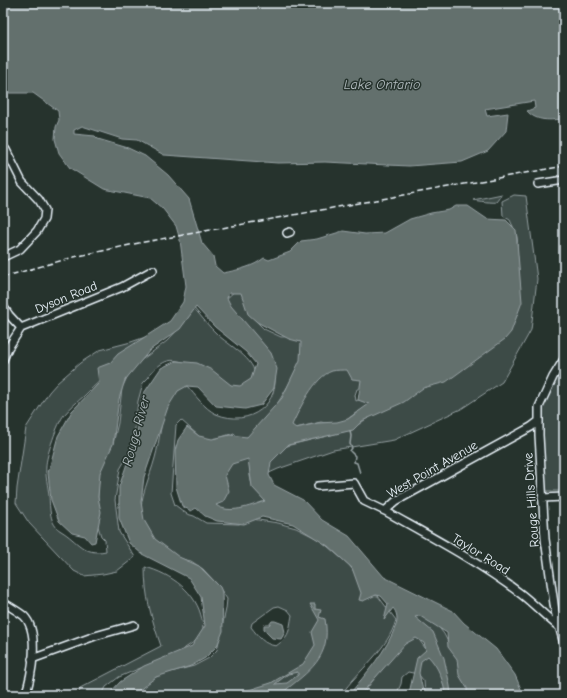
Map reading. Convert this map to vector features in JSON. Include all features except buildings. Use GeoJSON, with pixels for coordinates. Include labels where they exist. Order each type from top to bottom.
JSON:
{"type":"FeatureCollection","features":[{"type":"Feature","properties":{"kind":"street"},"geometry":{"type":"LineString","coordinates":[[3,147],[6,150],[22,182],[39,200],[45,210],[44,219],[37,231],[20,249],[3,257]]}},
{"type":"Feature","properties":{"kind":"street"},"geometry":{"type":"LineString","coordinates":[[538,184],[564,180]]}},
{"type":"Feature","properties":{"kind":"street","name":"Dyson Road"},"geometry":{"type":"LineString","coordinates":[[21,328],[122,287],[153,270]]}},
{"type":"Feature","properties":{"kind":"street"},"geometry":{"type":"LineString","coordinates":[[3,306],[21,328],[8,348],[3,360]]}},
{"type":"Feature","properties":{"kind":"street","name":"Rouge Hills Drive"},"geometry":{"type":"LineString","coordinates":[[564,359],[553,377],[540,407],[539,435],[545,539],[558,626],[564,644]]}},
{"type":"Feature","properties":{"kind":"street","name":"West Point Avenue"},"geometry":{"type":"LineString","coordinates":[[318,486],[354,483],[364,501],[385,511],[396,501],[540,421]]}},
{"type":"Feature","properties":{"kind":"street"},"geometry":{"type":"LineString","coordinates":[[542,498],[564,497]]}},
{"type":"Feature","properties":{"kind":"street","name":"Taylor Road"},"geometry":{"type":"LineString","coordinates":[[385,511],[492,574],[521,595],[558,626]]}},
{"type":"Feature","properties":{"kind":"street"},"geometry":{"type":"LineString","coordinates":[[3,602],[24,616],[31,626],[34,644],[28,686],[25,695]]}},
{"type":"Feature","properties":{"kind":"street"},"geometry":{"type":"LineString","coordinates":[[32,659],[95,636],[134,625]]}},
{"type":"Feature","properties":{"kind":"shaded area"},"geometry":{"type":"Polygon","coordinates":[[[502,194],[496,202],[473,200],[502,194]]]}},
{"type":"Feature","properties":{"kind":"shaded area"},"geometry":{"type":"Polygon","coordinates":[[[514,195],[526,196],[537,279],[531,330],[502,382],[461,409],[394,440],[333,450],[267,474],[268,460],[276,451],[290,445],[351,430],[369,417],[510,331],[517,311],[520,291],[517,240],[516,233],[510,220],[503,216],[502,201],[514,195]]]}},
{"type":"Feature","properties":{"kind":"shaded area"},"geometry":{"type":"Polygon","coordinates":[[[243,288],[246,302],[255,320],[264,329],[281,337],[301,336],[304,354],[288,386],[273,410],[256,431],[247,437],[239,439],[234,433],[212,440],[201,438],[181,420],[176,425],[171,493],[175,505],[187,514],[206,523],[239,524],[252,519],[278,523],[296,528],[320,540],[349,565],[355,573],[362,594],[378,596],[396,620],[392,631],[380,650],[341,695],[131,695],[159,675],[194,666],[209,658],[217,650],[227,599],[217,584],[203,569],[191,561],[164,555],[144,526],[141,518],[141,510],[143,495],[157,451],[163,417],[169,401],[176,393],[187,386],[200,402],[216,414],[229,418],[241,418],[261,410],[268,402],[273,392],[275,381],[274,368],[224,301],[237,289],[243,288]],[[279,606],[274,607],[252,623],[251,627],[264,642],[276,646],[284,639],[289,629],[292,615],[288,610],[279,606]]]}},
{"type":"Feature","properties":{"kind":"shaded area"},"geometry":{"type":"Polygon","coordinates":[[[193,307],[215,332],[251,364],[254,370],[254,376],[249,382],[237,389],[203,370],[175,360],[163,363],[150,373],[149,377],[143,383],[138,401],[133,447],[120,469],[115,500],[119,532],[135,557],[117,571],[84,576],[74,571],[29,523],[16,503],[26,428],[49,392],[80,363],[100,350],[157,333],[111,371],[66,412],[53,439],[48,455],[46,473],[50,511],[54,524],[57,528],[86,550],[98,552],[106,551],[105,540],[101,536],[97,523],[99,465],[113,444],[118,423],[122,388],[132,367],[167,341],[185,322],[193,307]]]}},
{"type":"Feature","properties":{"kind":"shaded area"},"geometry":{"type":"Polygon","coordinates":[[[354,347],[365,388],[357,389],[355,395],[356,401],[410,375],[373,406],[357,412],[341,424],[335,425],[321,422],[287,430],[312,381],[354,347]]]}},
{"type":"Feature","properties":{"kind":"shaded area"},"geometry":{"type":"Polygon","coordinates":[[[564,364],[564,491],[546,491],[542,446],[542,412],[548,392],[564,364]]]}},
{"type":"Feature","properties":{"kind":"shaded area"},"geometry":{"type":"Polygon","coordinates":[[[248,458],[250,461],[250,477],[254,488],[263,497],[278,504],[239,511],[211,508],[216,459],[248,458]]]}},
{"type":"Feature","properties":{"kind":"shaded area"},"geometry":{"type":"Polygon","coordinates":[[[145,567],[173,579],[189,593],[199,610],[203,636],[179,652],[119,677],[106,687],[102,695],[79,695],[80,688],[161,646],[149,607],[145,567]]]}},
{"type":"Feature","properties":{"kind":"shaded area"},"geometry":{"type":"Polygon","coordinates":[[[412,611],[437,625],[449,644],[461,658],[470,695],[425,695],[424,681],[418,674],[408,672],[402,677],[401,684],[396,695],[362,695],[406,637],[415,634],[433,659],[412,619],[412,611]]]}},
{"type":"Feature","properties":{"kind":"water","name":"Lake Ontario"},"geometry":{"type":"Polygon","coordinates":[[[3,3],[564,3],[564,119],[544,120],[531,115],[527,111],[535,108],[534,101],[485,109],[487,116],[508,113],[506,131],[488,151],[462,162],[409,166],[325,162],[278,163],[164,155],[137,140],[122,139],[82,126],[74,130],[74,134],[95,136],[98,139],[128,148],[145,156],[168,175],[189,199],[202,243],[213,256],[215,266],[223,273],[250,266],[264,258],[269,260],[290,252],[301,241],[317,239],[343,231],[365,234],[385,233],[410,219],[449,210],[456,206],[468,206],[487,219],[506,220],[516,230],[522,302],[511,332],[505,339],[446,382],[423,388],[404,402],[362,421],[353,430],[288,445],[271,462],[269,475],[274,485],[303,500],[322,520],[349,536],[384,577],[453,611],[464,623],[496,649],[515,675],[521,689],[521,695],[467,695],[467,688],[459,675],[457,659],[448,647],[447,633],[420,616],[415,617],[433,632],[444,658],[451,695],[445,695],[440,674],[435,664],[428,656],[421,661],[419,673],[424,695],[405,695],[410,689],[417,658],[426,650],[424,643],[416,638],[405,644],[360,695],[349,695],[376,662],[392,635],[397,621],[393,608],[384,620],[388,604],[381,596],[376,595],[363,601],[359,600],[361,593],[352,568],[328,546],[293,524],[262,517],[244,524],[217,521],[205,516],[196,508],[191,511],[182,506],[176,487],[175,451],[178,440],[187,427],[199,436],[212,439],[230,435],[247,437],[282,398],[300,360],[301,342],[289,339],[257,322],[248,314],[241,293],[229,293],[227,298],[231,306],[271,353],[277,369],[274,388],[261,405],[245,409],[216,406],[198,387],[187,386],[178,391],[168,407],[144,477],[141,502],[144,520],[155,539],[179,557],[199,566],[220,587],[222,592],[223,631],[217,646],[205,658],[191,666],[156,677],[133,695],[108,695],[120,682],[144,666],[192,646],[205,626],[201,597],[189,578],[142,554],[129,543],[119,518],[119,487],[137,434],[142,396],[161,368],[176,361],[197,363],[212,370],[231,385],[240,386],[251,379],[256,364],[246,352],[215,327],[196,307],[180,329],[150,350],[125,380],[119,399],[113,444],[100,473],[98,497],[101,512],[95,542],[91,543],[85,536],[72,533],[59,521],[51,500],[48,473],[58,436],[72,411],[99,383],[97,368],[110,363],[118,354],[170,321],[183,302],[186,286],[180,240],[176,226],[163,209],[150,198],[104,189],[70,168],[59,153],[55,139],[56,127],[59,120],[58,111],[33,93],[3,93],[3,3]],[[347,370],[332,371],[325,374],[319,380],[308,395],[292,425],[296,428],[348,419],[369,404],[358,400],[361,380],[352,379],[347,370]],[[248,459],[232,464],[225,475],[229,491],[223,502],[216,505],[227,509],[240,509],[265,501],[252,487],[248,459]]]}},
{"type":"Feature","properties":{"kind":"water"},"geometry":{"type":"Polygon","coordinates":[[[310,604],[315,604],[315,609],[321,610],[319,617],[325,619],[325,644],[322,654],[301,678],[282,693],[263,690],[251,695],[233,695],[271,683],[303,664],[315,645],[312,632],[319,620],[310,604]],[[298,672],[288,674],[275,684],[287,683],[298,675],[298,672]]]}},
{"type":"Feature","properties":{"kind":"water"},"geometry":{"type":"Polygon","coordinates":[[[272,621],[283,624],[285,632],[281,639],[272,638],[264,630],[264,625],[269,625],[272,621]]]}},
{"type":"Feature","properties":{"kind":"waterway"},"geometry":{"type":"LineString","coordinates":[[350,431],[350,444],[352,448],[350,451],[355,456],[354,462],[357,463],[360,473]]}},
{"type":"Feature","properties":{"kind":"railway"},"geometry":{"type":"LineString","coordinates":[[3,277],[74,257],[139,243],[564,166]]}},
{"type":"Feature","properties":{"kind":"water label","name":"Rouge River"},"geometry":{"type":"Point","coordinates":[136,431]}}]}
